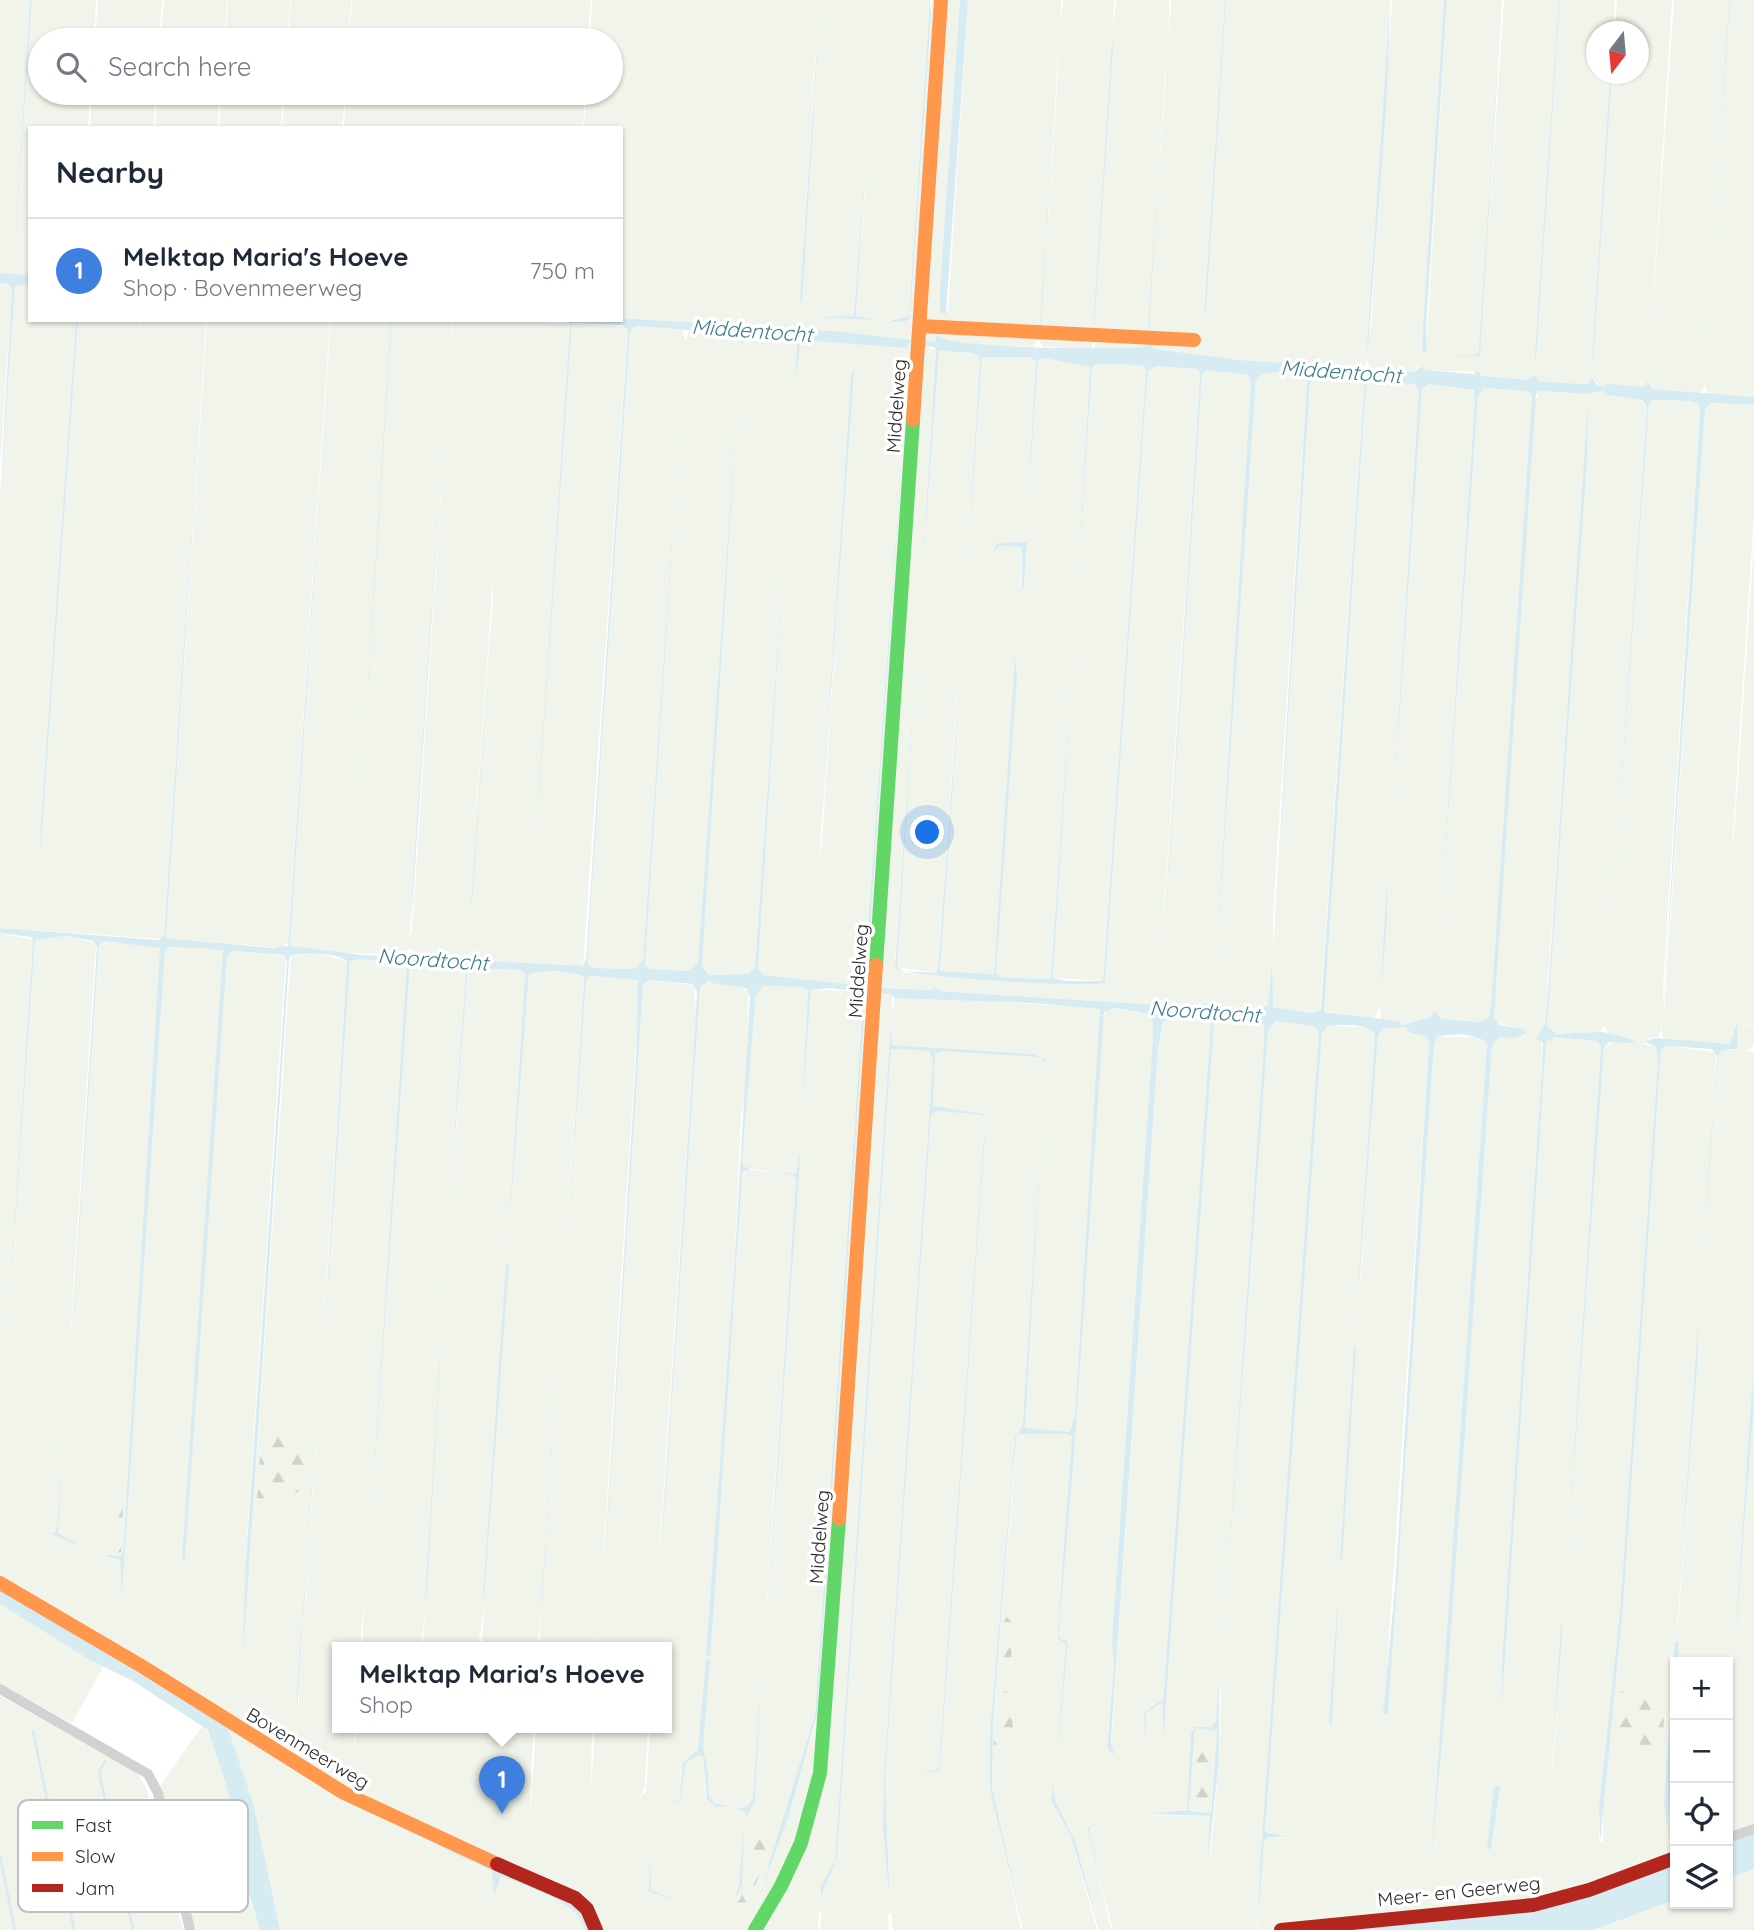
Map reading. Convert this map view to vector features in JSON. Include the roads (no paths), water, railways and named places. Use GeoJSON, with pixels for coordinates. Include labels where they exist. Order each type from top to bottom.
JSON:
{"type":"FeatureCollection","features":[{"type":"Feature","properties":{"kind":"main road","name":"Middelweg"},"geometry":{"type":"LineString","coordinates":[[755,1930],[789,1877],[799,1853],[815,1804],[824,1747],[941,0]]}},
{"type":"Feature","properties":{"kind":"main road"},"geometry":{"type":"LineString","coordinates":[[920,326],[1194,340]]}},
{"type":"Feature","properties":{"kind":"main road","name":"Bovenmeerweg"},"geometry":{"type":"LineString","coordinates":[[0,1583],[187,1694],[260,1744],[345,1795],[575,1898],[587,1909],[596,1930]]}},
{"type":"Feature","properties":{"kind":"main road","name":"Meer- en Geerweg"},"geometry":{"type":"LineString","coordinates":[[1281,1930],[1307,1925],[1433,1917],[1533,1905],[1589,1891],[1670,1860]]}},
{"type":"Feature","properties":{"kind":"street"},"geometry":{"type":"LineString","coordinates":[[0,1689],[148,1774],[160,1800]]}},
{"type":"Feature","properties":{"kind":"street"},"geometry":{"type":"LineString","coordinates":[[1733,1836],[1754,1829]]}},
{"type":"Feature","properties":{"kind":"street"},"geometry":{"type":"LineString","coordinates":[[186,1912],[190,1930]]}},
{"type":"Feature","properties":{"kind":"water"},"geometry":{"type":"Polygon","coordinates":[[[30,0],[32,0],[30,28],[30,0]]]}},
{"type":"Feature","properties":{"kind":"water"},"geometry":{"type":"Polygon","coordinates":[[[930,0],[910,318],[907,321],[884,322],[909,316],[930,0]]]}},
{"type":"Feature","properties":{"kind":"water"},"geometry":{"type":"Polygon","coordinates":[[[960,0],[968,0],[946,314],[940,312],[940,291],[960,0]]]}},
{"type":"Feature","properties":{"kind":"water"},"geometry":{"type":"Polygon","coordinates":[[[1225,0],[1206,310],[1204,317],[1225,0]]]}},
{"type":"Feature","properties":{"kind":"water"},"geometry":{"type":"Polygon","coordinates":[[[1390,0],[1387,96],[1368,348],[1367,346],[1390,0]]]}},
{"type":"Feature","properties":{"kind":"water"},"geometry":{"type":"Polygon","coordinates":[[[1444,0],[1447,0],[1426,328],[1427,354],[1422,350],[1423,324],[1444,0]]]}},
{"type":"Feature","properties":{"kind":"water"},"geometry":{"type":"Polygon","coordinates":[[[1502,0],[1480,356],[1442,355],[1476,355],[1479,350],[1502,0]]]}},
{"type":"Feature","properties":{"kind":"water"},"geometry":{"type":"Polygon","coordinates":[[[1560,0],[1536,360],[1535,354],[1560,0]]]}},
{"type":"Feature","properties":{"kind":"water"},"geometry":{"type":"Polygon","coordinates":[[[1729,0],[1730,0],[1706,370],[1729,0]]]}},
{"type":"Feature","properties":{"kind":"water"},"geometry":{"type":"Polygon","coordinates":[[[820,4],[802,306],[801,307],[800,296],[820,4]]]}},
{"type":"Feature","properties":{"kind":"water"},"geometry":{"type":"Polygon","coordinates":[[[28,32],[28,58],[14,260],[28,32]]]}},
{"type":"Feature","properties":{"kind":"water"},"geometry":{"type":"Polygon","coordinates":[[[1059,38],[1041,325],[1040,325],[1059,38]]]}},
{"type":"Feature","properties":{"kind":"water"},"geometry":{"type":"Polygon","coordinates":[[[1112,42],[1113,48],[1094,328],[1094,315],[1112,42]]]}},
{"type":"Feature","properties":{"kind":"water"},"geometry":{"type":"Polygon","coordinates":[[[1166,47],[1149,330],[1148,329],[1166,47]]]}},
{"type":"Feature","properties":{"kind":"water"},"geometry":{"type":"Polygon","coordinates":[[[1609,84],[1611,84],[1593,363],[1609,84]]]}},
{"type":"Feature","properties":{"kind":"water"},"geometry":{"type":"Polygon","coordinates":[[[866,159],[856,316],[876,320],[807,317],[854,316],[866,159]]]}},
{"type":"Feature","properties":{"kind":"water"},"geometry":{"type":"Polygon","coordinates":[[[0,273],[28,275],[28,284],[15,286],[0,498],[12,289],[8,284],[0,283],[0,273]]]}},
{"type":"Feature","properties":{"kind":"water"},"geometry":{"type":"Polygon","coordinates":[[[623,318],[844,332],[911,340],[907,348],[801,340],[795,380],[797,345],[789,338],[748,335],[742,344],[739,336],[725,333],[635,326],[630,332],[587,959],[588,965],[593,968],[634,969],[643,961],[685,349],[645,965],[649,969],[689,971],[698,962],[741,352],[702,967],[710,975],[748,974],[755,968],[786,525],[758,968],[764,975],[857,985],[864,981],[907,378],[817,1714],[789,1815],[759,1896],[815,1715],[863,1001],[860,992],[829,988],[811,990],[801,1124],[808,991],[802,987],[764,986],[756,995],[742,1162],[745,1167],[796,1174],[801,1148],[764,1658],[796,1180],[793,1175],[751,1168],[742,1175],[715,1592],[710,1656],[706,1655],[734,1272],[750,996],[746,988],[712,983],[710,980],[700,987],[656,1632],[696,1010],[697,992],[693,984],[649,980],[643,985],[601,1627],[636,1060],[638,980],[590,976],[586,979],[566,1262],[584,979],[581,975],[555,971],[529,973],[507,1257],[525,974],[521,970],[468,968],[446,1255],[466,972],[462,966],[410,964],[366,1593],[407,964],[363,959],[350,961],[323,1355],[347,961],[336,956],[312,954],[291,955],[289,960],[243,1662],[245,1573],[287,960],[284,955],[233,951],[227,956],[185,1559],[182,1559],[223,951],[169,947],[165,952],[122,1596],[120,1560],[100,1554],[121,1556],[123,1553],[160,948],[105,941],[99,945],[67,1405],[97,947],[94,941],[64,936],[35,940],[4,1387],[33,940],[31,937],[0,933],[0,928],[158,940],[164,936],[206,322],[166,938],[272,948],[288,946],[331,322],[290,946],[363,955],[583,966],[586,958],[628,330],[622,325],[572,323],[529,941],[570,323],[565,322],[623,322],[623,318]]]}},
{"type":"Feature","properties":{"kind":"water"},"geometry":{"type":"Polygon","coordinates":[[[76,322],[78,322],[40,859],[76,322]]]}},
{"type":"Feature","properties":{"kind":"water"},"geometry":{"type":"Polygon","coordinates":[[[391,322],[392,322],[354,898],[391,322]]]}},
{"type":"Feature","properties":{"kind":"water"},"geometry":{"type":"Polygon","coordinates":[[[452,322],[410,940],[452,322],[452,322]]]}},
{"type":"Feature","properties":{"kind":"water"},"geometry":{"type":"Polygon","coordinates":[[[937,335],[949,340],[1002,346],[1070,348],[1144,347],[1147,342],[1155,349],[1240,360],[1414,372],[1422,366],[1425,370],[1473,374],[1478,371],[1482,376],[1528,380],[1535,374],[1539,381],[1582,384],[1589,383],[1592,377],[1597,385],[1604,387],[1607,384],[1643,387],[1648,381],[1652,389],[1754,397],[1754,405],[1711,403],[1705,410],[1663,1015],[1699,404],[1690,401],[1653,400],[1649,404],[1605,1013],[1647,408],[1642,400],[1609,395],[1603,391],[1588,394],[1540,391],[1536,394],[1494,1018],[1499,1025],[1523,1029],[1526,1034],[1515,1038],[1499,1037],[1492,1045],[1448,1674],[1431,1864],[1487,1044],[1472,1036],[1449,1035],[1437,1037],[1434,1044],[1388,1714],[1383,1713],[1395,1588],[1429,1043],[1427,1037],[1410,1033],[1406,1027],[1383,1029],[1378,1035],[1355,1338],[1375,1034],[1360,1026],[1347,1025],[1328,1026],[1322,1033],[1265,1832],[1286,1837],[1268,1837],[1264,1841],[1258,1930],[1260,1867],[1319,1031],[1312,1026],[1276,1021],[1268,1031],[1221,1673],[1264,1025],[1239,1017],[1225,1018],[1214,1023],[1163,1745],[1163,1702],[1146,1713],[1145,1740],[1144,1713],[1163,1699],[1164,1690],[1211,1022],[1204,1018],[1168,1017],[1163,1022],[1158,1049],[1111,1741],[1114,1754],[1110,1753],[1107,1747],[1114,1663],[1112,1642],[1153,1035],[1152,1020],[1148,1014],[1114,1008],[1104,1012],[1073,1471],[1059,1628],[1059,1637],[1068,1642],[1056,1771],[1066,1644],[1058,1639],[1058,1628],[1072,1437],[1066,1434],[1017,1434],[1022,1428],[1023,1419],[1044,1093],[1025,1428],[1070,1432],[1075,1415],[1100,1009],[1032,1003],[895,998],[891,994],[881,993],[881,988],[932,990],[936,987],[941,991],[1175,1006],[1213,1003],[1246,1013],[1268,1005],[1272,962],[1273,1007],[1311,1013],[1320,1011],[1363,382],[1318,377],[1310,383],[1273,953],[1307,381],[1273,372],[1256,380],[1214,993],[1251,382],[1248,375],[1206,370],[1202,375],[1161,988],[1200,375],[1197,369],[1155,366],[1148,372],[1145,406],[1105,983],[997,981],[905,971],[935,973],[938,969],[964,620],[940,971],[994,974],[1015,658],[1017,675],[996,973],[1001,977],[1051,977],[1075,621],[1053,978],[1067,981],[1103,981],[1146,371],[1144,366],[1137,365],[1096,364],[1092,367],[1076,613],[1090,367],[1044,358],[1038,361],[1026,532],[1036,361],[1030,357],[982,357],[966,588],[980,357],[972,353],[939,351],[921,593],[936,350],[934,347],[925,346],[925,341],[935,342],[937,335]],[[1372,380],[1367,384],[1324,1012],[1398,1021],[1402,1025],[1431,1017],[1435,1011],[1441,1019],[1481,1022],[1489,1017],[1491,1007],[1532,396],[1527,391],[1484,388],[1478,395],[1435,1003],[1475,398],[1473,390],[1428,384],[1422,389],[1389,872],[1419,390],[1414,384],[1372,380]]]}},
{"type":"Feature","properties":{"kind":"water"},"geometry":{"type":"Polygon","coordinates":[[[854,371],[819,861],[851,377],[854,371]]]}},
{"type":"Feature","properties":{"kind":"water"},"geometry":{"type":"Polygon","coordinates":[[[1588,402],[1587,459],[1547,1026],[1556,1034],[1604,1032],[1634,1040],[1632,1043],[1609,1042],[1604,1047],[1563,1619],[1601,1046],[1596,1041],[1555,1037],[1546,1042],[1501,1718],[1502,1661],[1543,1054],[1543,1042],[1536,1039],[1545,1023],[1549,979],[1588,402]]]}},
{"type":"Feature","properties":{"kind":"water"},"geometry":{"type":"Polygon","coordinates":[[[1027,542],[1022,588],[1022,547],[1000,546],[993,553],[997,543],[1027,542]]]}},
{"type":"Feature","properties":{"kind":"water"},"geometry":{"type":"Polygon","coordinates":[[[494,580],[472,905],[471,906],[494,580]]]}},
{"type":"Feature","properties":{"kind":"water"},"geometry":{"type":"Polygon","coordinates":[[[920,601],[897,967],[903,970],[895,968],[920,601]]]}},
{"type":"Feature","properties":{"kind":"water"},"geometry":{"type":"Polygon","coordinates":[[[1387,883],[1387,921],[1380,997],[1387,883]]]}},
{"type":"Feature","properties":{"kind":"water"},"geometry":{"type":"Polygon","coordinates":[[[891,1022],[892,1045],[1033,1054],[1046,1059],[1046,1063],[1040,1057],[942,1051],[935,1054],[933,1106],[984,1114],[984,1119],[983,1115],[937,1111],[931,1115],[885,1780],[890,1905],[883,1828],[884,1774],[933,1060],[929,1051],[891,1049],[837,1858],[821,1896],[821,1885],[835,1860],[891,1022]]]}},
{"type":"Feature","properties":{"kind":"water"},"geometry":{"type":"Polygon","coordinates":[[[1736,1025],[1754,1027],[1738,1026],[1737,1049],[1722,1050],[1718,1056],[1699,1312],[1717,1056],[1712,1049],[1666,1046],[1661,1049],[1623,1607],[1600,1843],[1599,1807],[1620,1611],[1658,1060],[1656,1047],[1644,1041],[1656,1038],[1730,1044],[1736,1025]]]}},
{"type":"Feature","properties":{"kind":"water"},"geometry":{"type":"Polygon","coordinates":[[[985,1127],[940,1771],[903,1772],[934,1771],[939,1767],[985,1127]]]}},
{"type":"Feature","properties":{"kind":"water"},"geometry":{"type":"Polygon","coordinates":[[[446,1261],[427,1589],[425,1601],[446,1261]]]}},
{"type":"Feature","properties":{"kind":"water"},"geometry":{"type":"Polygon","coordinates":[[[506,1263],[509,1263],[484,1598],[483,1597],[506,1263]]]}},
{"type":"Feature","properties":{"kind":"water"},"geometry":{"type":"Polygon","coordinates":[[[564,1267],[542,1605],[541,1605],[564,1267]]]}},
{"type":"Feature","properties":{"kind":"water"},"geometry":{"type":"Polygon","coordinates":[[[1698,1321],[1698,1356],[1677,1628],[1698,1321]]]}},
{"type":"Feature","properties":{"kind":"water"},"geometry":{"type":"Polygon","coordinates":[[[1354,1346],[1356,1346],[1340,1561],[1354,1346]]]}},
{"type":"Feature","properties":{"kind":"water"},"geometry":{"type":"Polygon","coordinates":[[[1754,1357],[1753,1414],[1733,1668],[1754,1357]]]}},
{"type":"Feature","properties":{"kind":"water"},"geometry":{"type":"Polygon","coordinates":[[[321,1361],[297,1712],[297,1694],[321,1361]]]}},
{"type":"Feature","properties":{"kind":"water"},"geometry":{"type":"Polygon","coordinates":[[[65,1413],[58,1533],[87,1549],[46,1532],[54,1533],[57,1528],[65,1413]]]}},
{"type":"Feature","properties":{"kind":"water"},"geometry":{"type":"Polygon","coordinates":[[[1017,1434],[993,1721],[992,1787],[1023,1930],[990,1789],[990,1732],[1017,1434]]]}},
{"type":"Feature","properties":{"kind":"water"},"geometry":{"type":"Polygon","coordinates":[[[0,1589],[228,1728],[254,1806],[280,1930],[260,1930],[248,1892],[248,1800],[230,1800],[208,1730],[133,1681],[90,1660],[0,1604],[0,1589]]]}},
{"type":"Feature","properties":{"kind":"water"},"geometry":{"type":"Polygon","coordinates":[[[1338,1609],[1331,1733],[1329,1721],[1338,1609]]]}},
{"type":"Feature","properties":{"kind":"water"},"geometry":{"type":"Polygon","coordinates":[[[1561,1624],[1562,1639],[1552,1767],[1561,1624]]]}},
{"type":"Feature","properties":{"kind":"water"},"geometry":{"type":"Polygon","coordinates":[[[1675,1641],[1679,1642],[1678,1657],[1674,1657],[1675,1641]]]}},
{"type":"Feature","properties":{"kind":"water"},"geometry":{"type":"Polygon","coordinates":[[[706,1660],[710,1660],[703,1748],[709,1796],[715,1803],[727,1806],[715,1807],[707,1799],[703,1757],[698,1755],[686,1763],[680,1801],[657,1808],[679,1800],[683,1763],[698,1750],[706,1660]]]}},
{"type":"Feature","properties":{"kind":"water"},"geometry":{"type":"Polygon","coordinates":[[[762,1665],[755,1801],[746,1818],[744,1811],[736,1808],[748,1806],[753,1798],[762,1665]]]}},
{"type":"Feature","properties":{"kind":"water"},"geometry":{"type":"Polygon","coordinates":[[[1219,1682],[1219,1760],[1208,1862],[1210,1816],[1149,1814],[1187,1810],[1191,1732],[1194,1727],[1211,1727],[1216,1721],[1219,1682]],[[1195,1728],[1189,1811],[1211,1813],[1217,1731],[1195,1728]]]}},
{"type":"Feature","properties":{"kind":"water"},"geometry":{"type":"Polygon","coordinates":[[[1670,1715],[1668,1830],[1664,1804],[1670,1715]]]}},
{"type":"Feature","properties":{"kind":"water"},"geometry":{"type":"Polygon","coordinates":[[[1054,1784],[1055,1800],[1076,1844],[1099,1930],[1071,1837],[1051,1800],[1054,1784]]]}},
{"type":"Feature","properties":{"kind":"water"},"geometry":{"type":"Polygon","coordinates":[[[1494,1786],[1500,1786],[1491,1849],[1487,1849],[1494,1786]]]}},
{"type":"Feature","properties":{"kind":"water"},"geometry":{"type":"Polygon","coordinates":[[[1106,1821],[1090,1828],[1089,1832],[1113,1930],[1087,1828],[1106,1821]]]}},
{"type":"Feature","properties":{"kind":"water"},"geometry":{"type":"Polygon","coordinates":[[[744,1827],[742,1885],[735,1901],[739,1884],[744,1827]]]}},
{"type":"Feature","properties":{"kind":"water"},"geometry":{"type":"Polygon","coordinates":[[[1754,1834],[1754,1869],[1733,1877],[1733,1846],[1733,1841],[1754,1834]]]}},
{"type":"Feature","properties":{"kind":"water"},"geometry":{"type":"Polygon","coordinates":[[[435,1841],[544,1887],[580,1908],[591,1930],[585,1930],[580,1919],[562,1902],[501,1876],[494,1896],[492,1871],[433,1843],[435,1841]]]}},
{"type":"Feature","properties":{"kind":"water"},"geometry":{"type":"Polygon","coordinates":[[[650,1841],[651,1890],[679,1901],[649,1892],[650,1841]]]}},
{"type":"Feature","properties":{"kind":"water"},"geometry":{"type":"Polygon","coordinates":[[[1670,1865],[1670,1902],[1593,1930],[1307,1930],[1592,1895],[1670,1865]]]}},
{"type":"Feature","properties":{"kind":"waterway"},"geometry":{"type":"LineString","coordinates":[[33,1731],[47,1800]]}},
{"type":"Feature","properties":{"kind":"waterway"},"geometry":{"type":"LineString","coordinates":[[105,1761],[99,1772],[105,1800]]}},
{"type":"Feature","properties":{"kind":"waterway"},"geometry":{"type":"LineString","coordinates":[[0,1856],[15,1930]]}},
{"type":"Feature","properties":{"kind":"waterway"},"geometry":{"type":"LineString","coordinates":[[70,1912],[74,1930]]}},
{"type":"Feature","properties":{"kind":"waterway"},"geometry":{"type":"LineString","coordinates":[[129,1912],[133,1930]]}},
{"type":"Feature","properties":{"kind":"place","name":"Melktap Maria's Hoeve"},"geometry":{"type":"Point","coordinates":[502,1814]}},
{"type":"Feature","properties":{"kind":"water label","name":"Middentocht"},"geometry":{"type":"Point","coordinates":[752,331]}},
{"type":"Feature","properties":{"kind":"water label","name":"Middentocht"},"geometry":{"type":"Point","coordinates":[1341,372]}},
{"type":"Feature","properties":{"kind":"water label","name":"Noordtocht"},"geometry":{"type":"Point","coordinates":[433,960]}},
{"type":"Feature","properties":{"kind":"water label","name":"Noordtocht"},"geometry":{"type":"Point","coordinates":[1205,1012]}}]}
